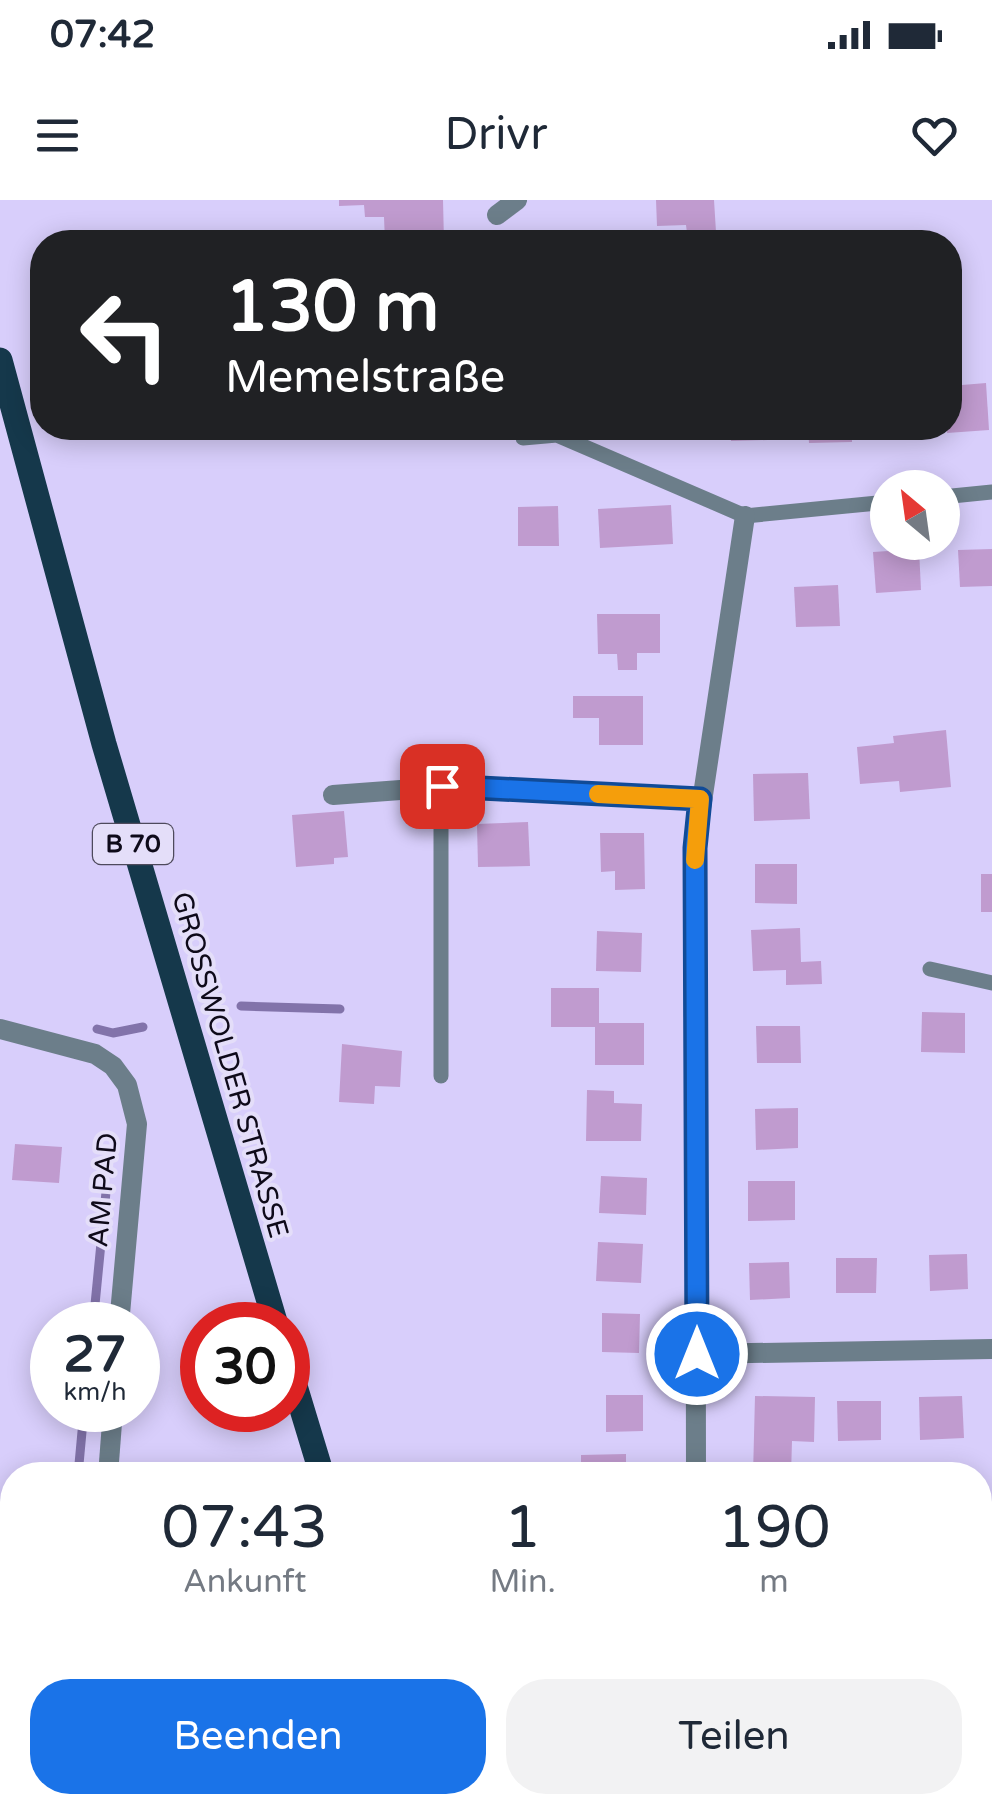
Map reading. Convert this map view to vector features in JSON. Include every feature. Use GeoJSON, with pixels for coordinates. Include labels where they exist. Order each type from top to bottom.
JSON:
{"type":"FeatureCollection","features":[{"type":"Feature","properties":{"kind":"main road","name":"GROSSWOLDER STRASSE"},"geometry":{"type":"LineString","coordinates":[[0,360],[104,744],[269,1302]]}},
{"type":"Feature","properties":{"kind":"main road"},"geometry":{"type":"LineString","coordinates":[[309,1432],[318,1462]]}},
{"type":"Feature","properties":{"kind":"street"},"geometry":{"type":"LineString","coordinates":[[497,215],[517,200]]}},
{"type":"Feature","properties":{"kind":"street"},"geometry":{"type":"LineString","coordinates":[[696,1462],[695,848],[745,516]]}},
{"type":"Feature","properties":{"kind":"street"},"geometry":{"type":"LineString","coordinates":[[332,795],[442,786],[700,799]]}},
{"type":"Feature","properties":{"kind":"street","name":"AM PAD"},"geometry":{"type":"LineString","coordinates":[[0,1028],[94,1054],[113,1066],[127,1085],[137,1124],[121,1302]]}},
{"type":"Feature","properties":{"kind":"street"},"geometry":{"type":"LineString","coordinates":[[697,1354],[992,1350]]}},
{"type":"Feature","properties":{"kind":"street"},"geometry":{"type":"LineString","coordinates":[[109,1462],[111,1432]]}},
{"type":"Feature","properties":{"kind":"lane"},"geometry":{"type":"LineString","coordinates":[[569,440],[745,516],[870,504]]}},
{"type":"Feature","properties":{"kind":"lane"},"geometry":{"type":"LineString","coordinates":[[960,495],[992,492]]}},
{"type":"Feature","properties":{"kind":"lane"},"geometry":{"type":"LineString","coordinates":[[441,1076],[442,786]]}},
{"type":"Feature","properties":{"kind":"lane"},"geometry":{"type":"LineString","coordinates":[[930,969],[992,982]]}},
{"type":"Feature","properties":{"kind":"building"},"geometry":{"type":"Polygon","coordinates":[[[339,200],[443,200],[444,230],[385,230],[384,217],[365,217],[364,205],[339,206],[339,200]]]}},
{"type":"Feature","properties":{"kind":"building"},"geometry":{"type":"Polygon","coordinates":[[[656,200],[714,200],[716,230],[657,226],[656,200]]]}},
{"type":"Feature","properties":{"kind":"building"},"geometry":{"type":"Polygon","coordinates":[[[986,383],[989,430],[962,432],[962,385],[986,383]]]}},
{"type":"Feature","properties":{"kind":"building"},"geometry":{"type":"Polygon","coordinates":[[[809,440],[852,440],[852,442],[809,440]]]}},
{"type":"Feature","properties":{"kind":"building"},"geometry":{"type":"Polygon","coordinates":[[[671,505],[673,544],[600,548],[598,509],[671,505]]]}},
{"type":"Feature","properties":{"kind":"building"},"geometry":{"type":"Polygon","coordinates":[[[558,506],[559,546],[518,546],[518,507],[558,506]]]}},
{"type":"Feature","properties":{"kind":"building"},"geometry":{"type":"Polygon","coordinates":[[[992,549],[992,586],[960,587],[960,550],[992,549]]]}},
{"type":"Feature","properties":{"kind":"building"},"geometry":{"type":"Polygon","coordinates":[[[874,560],[920,560],[921,590],[876,593],[874,560]]]}},
{"type":"Feature","properties":{"kind":"building"},"geometry":{"type":"Polygon","coordinates":[[[838,585],[840,626],[796,627],[794,587],[838,585]]]}},
{"type":"Feature","properties":{"kind":"building"},"geometry":{"type":"Polygon","coordinates":[[[597,614],[660,614],[660,653],[637,653],[637,670],[618,670],[617,654],[598,654],[597,614]]]}},
{"type":"Feature","properties":{"kind":"building"},"geometry":{"type":"Polygon","coordinates":[[[573,696],[643,696],[643,745],[599,745],[599,718],[573,718],[573,696]]]}},
{"type":"Feature","properties":{"kind":"building"},"geometry":{"type":"Polygon","coordinates":[[[946,730],[951,787],[900,792],[899,781],[860,784],[857,747],[894,743],[893,736],[946,730]]]}},
{"type":"Feature","properties":{"kind":"building"},"geometry":{"type":"Polygon","coordinates":[[[808,773],[810,819],[754,821],[753,774],[808,773]]]}},
{"type":"Feature","properties":{"kind":"building"},"geometry":{"type":"Polygon","coordinates":[[[344,811],[348,857],[334,858],[334,864],[296,867],[292,815],[344,811]]]}},
{"type":"Feature","properties":{"kind":"building"},"geometry":{"type":"Polygon","coordinates":[[[528,822],[530,866],[478,867],[477,824],[528,822]]]}},
{"type":"Feature","properties":{"kind":"building"},"geometry":{"type":"Polygon","coordinates":[[[600,833],[644,833],[645,889],[615,890],[615,871],[601,872],[600,833]]]}},
{"type":"Feature","properties":{"kind":"building"},"geometry":{"type":"Polygon","coordinates":[[[755,864],[797,864],[797,904],[755,903],[755,864]]]}},
{"type":"Feature","properties":{"kind":"building"},"geometry":{"type":"Polygon","coordinates":[[[981,874],[992,874],[992,912],[981,912],[981,874]]]}},
{"type":"Feature","properties":{"kind":"building"},"geometry":{"type":"Polygon","coordinates":[[[800,928],[801,962],[821,961],[822,984],[786,985],[786,970],[753,971],[751,930],[800,928]]]}},
{"type":"Feature","properties":{"kind":"building"},"geometry":{"type":"Polygon","coordinates":[[[597,931],[642,933],[641,972],[596,971],[597,931]]]}},
{"type":"Feature","properties":{"kind":"building"},"geometry":{"type":"Polygon","coordinates":[[[551,988],[599,988],[599,1023],[644,1023],[644,1065],[595,1065],[595,1027],[551,1027],[551,988]]]}},
{"type":"Feature","properties":{"kind":"building"},"geometry":{"type":"Polygon","coordinates":[[[922,1012],[965,1013],[965,1053],[921,1052],[922,1012]]]}},
{"type":"Feature","properties":{"kind":"building"},"geometry":{"type":"Polygon","coordinates":[[[756,1026],[800,1026],[801,1063],[757,1063],[756,1026]]]}},
{"type":"Feature","properties":{"kind":"building"},"geometry":{"type":"Polygon","coordinates":[[[342,1044],[402,1051],[400,1087],[375,1086],[374,1104],[339,1102],[342,1044]]]}},
{"type":"Feature","properties":{"kind":"building"},"geometry":{"type":"Polygon","coordinates":[[[587,1090],[614,1091],[614,1103],[642,1104],[641,1141],[586,1141],[587,1090]]]}},
{"type":"Feature","properties":{"kind":"building"},"geometry":{"type":"Polygon","coordinates":[[[798,1108],[798,1148],[756,1150],[755,1109],[798,1108]]]}},
{"type":"Feature","properties":{"kind":"building"},"geometry":{"type":"Polygon","coordinates":[[[15,1144],[62,1147],[59,1183],[12,1180],[15,1144]]]}},
{"type":"Feature","properties":{"kind":"building"},"geometry":{"type":"Polygon","coordinates":[[[601,1176],[647,1178],[646,1215],[599,1213],[601,1176]]]}},
{"type":"Feature","properties":{"kind":"building"},"geometry":{"type":"Polygon","coordinates":[[[748,1181],[795,1181],[795,1220],[748,1221],[748,1181]]]}},
{"type":"Feature","properties":{"kind":"building"},"geometry":{"type":"Polygon","coordinates":[[[598,1242],[643,1244],[641,1283],[596,1281],[598,1242]]]}},
{"type":"Feature","properties":{"kind":"building"},"geometry":{"type":"Polygon","coordinates":[[[967,1254],[968,1289],[930,1291],[929,1255],[967,1254]]]}},
{"type":"Feature","properties":{"kind":"building"},"geometry":{"type":"Polygon","coordinates":[[[836,1258],[877,1258],[876,1293],[836,1293],[836,1258]]]}},
{"type":"Feature","properties":{"kind":"building"},"geometry":{"type":"Polygon","coordinates":[[[789,1262],[790,1298],[750,1300],[749,1263],[789,1262]]]}},
{"type":"Feature","properties":{"kind":"building"},"geometry":{"type":"Polygon","coordinates":[[[602,1313],[640,1314],[639,1353],[602,1352],[602,1313]]]}},
{"type":"Feature","properties":{"kind":"building"},"geometry":{"type":"Polygon","coordinates":[[[606,1395],[643,1395],[643,1431],[606,1432],[606,1395]]]}},
{"type":"Feature","properties":{"kind":"building"},"geometry":{"type":"Polygon","coordinates":[[[755,1396],[815,1397],[814,1442],[792,1441],[791,1462],[753,1462],[755,1396]]]}},
{"type":"Feature","properties":{"kind":"building"},"geometry":{"type":"Polygon","coordinates":[[[962,1396],[964,1438],[920,1440],[919,1397],[962,1396]]]}},
{"type":"Feature","properties":{"kind":"building"},"geometry":{"type":"Polygon","coordinates":[[[837,1401],[881,1401],[881,1440],[838,1441],[837,1401]]]}},
{"type":"Feature","properties":{"kind":"building"},"geometry":{"type":"Polygon","coordinates":[[[626,1454],[626,1462],[581,1462],[581,1455],[626,1454]]]}},
{"type":"Feature","properties":{"kind":"waterway"},"geometry":{"type":"LineString","coordinates":[[241,1006],[340,1009]]}},
{"type":"Feature","properties":{"kind":"waterway"},"geometry":{"type":"LineString","coordinates":[[97,1029],[113,1033],[143,1027]]}},
{"type":"Feature","properties":{"kind":"waterway"},"geometry":{"type":"LineString","coordinates":[[95,1302],[106,1192]]}},
{"type":"Feature","properties":{"kind":"waterway"},"geometry":{"type":"LineString","coordinates":[[79,1462],[82,1432]]}},
{"type":"Feature","properties":{"kind":"slow traffic"},"geometry":{"type":"LineString","coordinates":[[598,794],[700,799],[695,860]]}},
{"type":"Feature","properties":{"kind":"route"},"geometry":{"type":"LineString","coordinates":[[442,786],[700,799],[695,848],[697,1354]]}}]}
